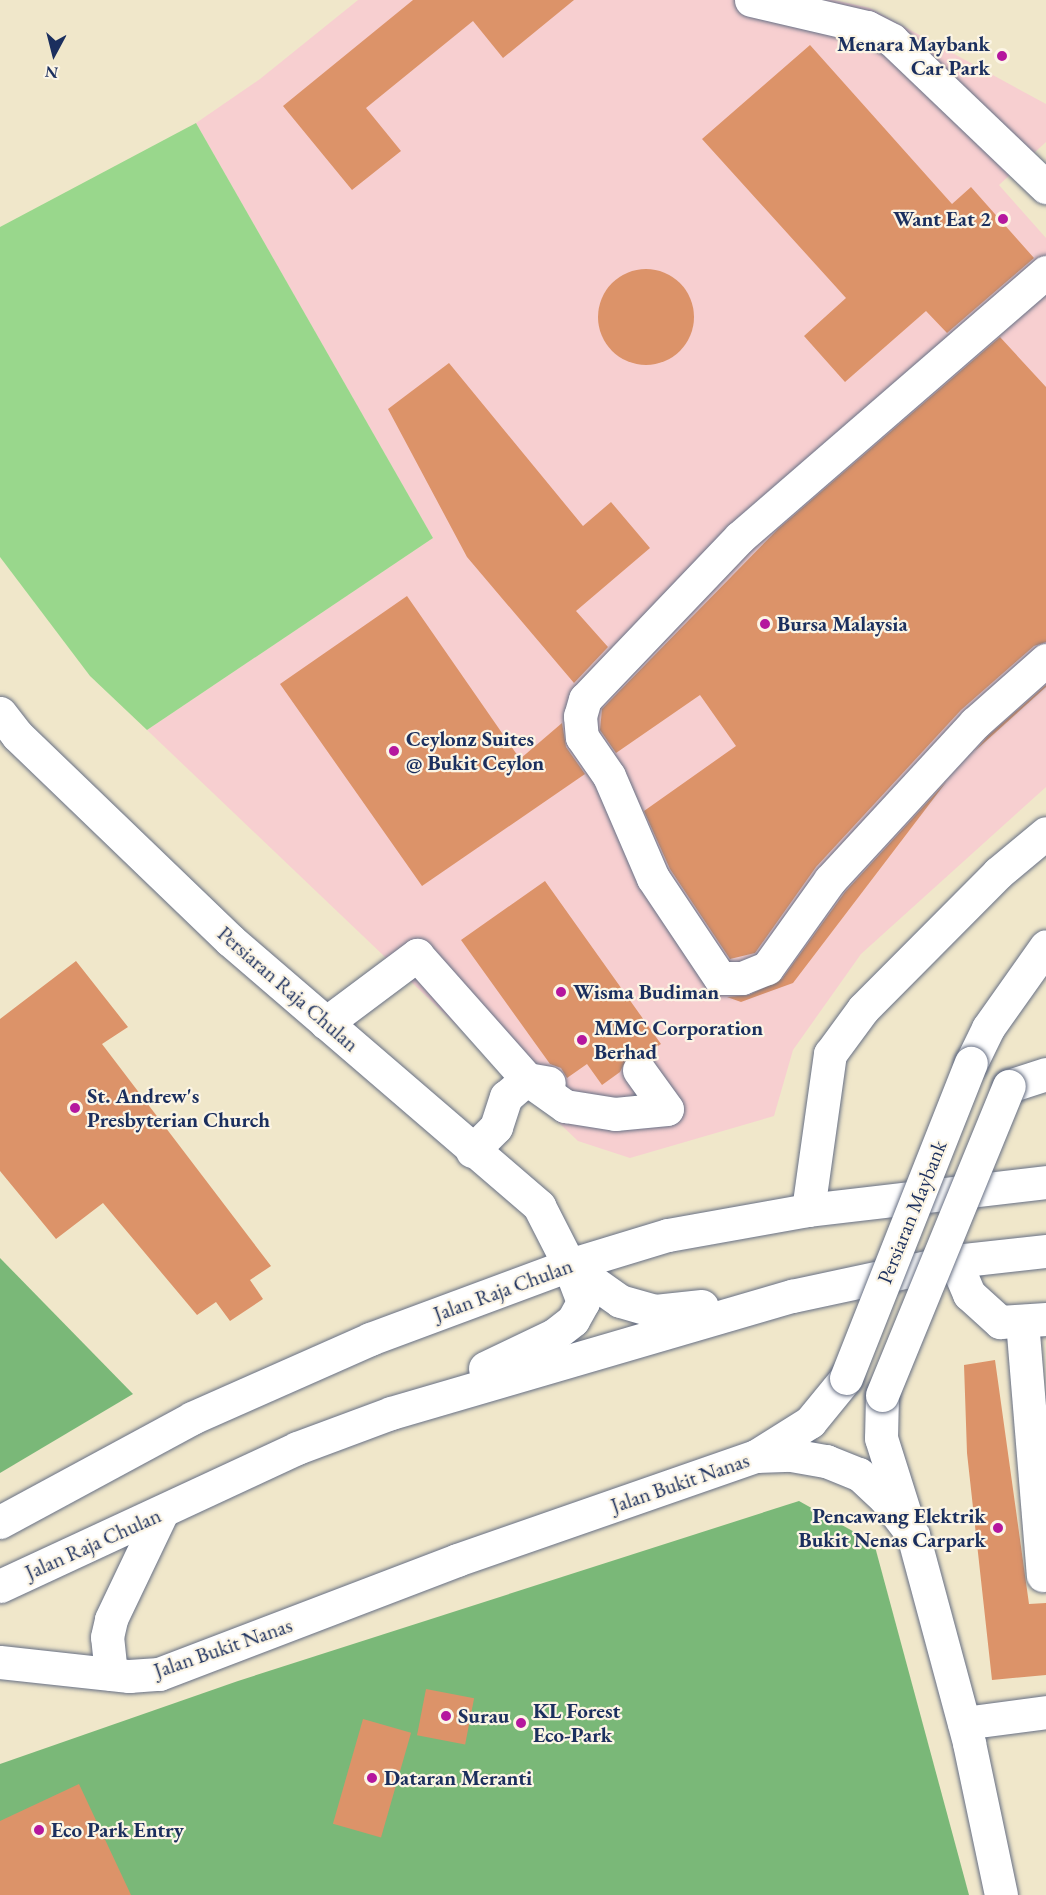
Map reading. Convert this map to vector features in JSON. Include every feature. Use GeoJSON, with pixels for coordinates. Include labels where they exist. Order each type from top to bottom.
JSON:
{"type":"FeatureCollection","features":[{"type":"Feature","properties":{"kind":"street"},"geometry":{"type":"LineString","coordinates":[[751,0],[867,27],[892,40],[1046,188]]}},
{"type":"Feature","properties":{"kind":"street"},"geometry":{"type":"LineString","coordinates":[[1043,280],[740,537],[585,699],[580,716],[582,737],[609,776],[659,887],[720,978],[742,978],[767,968],[830,880],[975,723],[1046,660]]}},
{"type":"Feature","properties":{"kind":"street","name":"Persiaran Raja Chulan"},"geometry":{"type":"LineString","coordinates":[[0,713],[166,881],[472,1151],[539,1206],[569,1265],[582,1302],[573,1320],[554,1335],[391,1413]]}},
{"type":"Feature","properties":{"kind":"street"},"geometry":{"type":"LineString","coordinates":[[808,1210],[830,1054],[863,1009],[998,873],[1046,833]]}},
{"type":"Feature","properties":{"kind":"street","name":"Persiaran Maybank"},"geometry":{"type":"LineString","coordinates":[[756,1456],[810,1422],[846,1378],[971,1063],[988,1028],[1046,946]]}},
{"type":"Feature","properties":{"kind":"street"},"geometry":{"type":"LineString","coordinates":[[326,1023],[417,955],[527,1079],[566,1106],[590,1112],[615,1114],[667,1108],[639,1070]]}},
{"type":"Feature","properties":{"kind":"street"},"geometry":{"type":"LineString","coordinates":[[913,1535],[881,1438],[882,1395],[1009,1086],[1046,1074]]}},
{"type":"Feature","properties":{"kind":"street"},"geometry":{"type":"LineString","coordinates":[[527,1079],[568,1087]]}},
{"type":"Feature","properties":{"kind":"street"},"geometry":{"type":"LineString","coordinates":[[472,1151],[496,1127],[506,1097],[527,1079]]}},
{"type":"Feature","properties":{"kind":"street"},"geometry":{"type":"LineString","coordinates":[[1002,1187],[1046,1167]]}},
{"type":"Feature","properties":{"kind":"street","name":"Jalan Raja Chulan"},"geometry":{"type":"LineString","coordinates":[[0,1522],[192,1418],[370,1339],[569,1265],[668,1235],[808,1210],[1046,1182]]}},
{"type":"Feature","properties":{"kind":"street","name":"Jalan Raja Chulan"},"geometry":{"type":"LineString","coordinates":[[0,1586],[297,1448],[391,1413],[792,1296],[955,1261],[1046,1251]]}},
{"type":"Feature","properties":{"kind":"street"},"geometry":{"type":"LineString","coordinates":[[955,1261],[976,1304],[1000,1322],[1034,1320],[1043,1575]]}},
{"type":"Feature","properties":{"kind":"street"},"geometry":{"type":"LineString","coordinates":[[569,1265],[620,1300],[655,1311],[792,1296]]}},
{"type":"Feature","properties":{"kind":"street","name":"Jalan Bukit Nanas"},"geometry":{"type":"LineString","coordinates":[[0,1662],[111,1674],[159,1674],[457,1560],[756,1456],[791,1455],[826,1461],[858,1474],[884,1497],[913,1535],[967,1733],[1001,1895]]}},
{"type":"Feature","properties":{"kind":"street"},"geometry":{"type":"LineString","coordinates":[[111,1674],[107,1637],[111,1619],[162,1512]]}},
{"type":"Feature","properties":{"kind":"street"},"geometry":{"type":"LineString","coordinates":[[967,1733],[1046,1712]]}},
{"type":"Feature","properties":{"kind":"street"},"geometry":{"type":"LineString","coordinates":[[967,1733],[1046,1728]]}},
{"type":"Feature","properties":{"kind":"shaded area","name":"Bursa Malaysia"},"geometry":{"type":"Polygon","coordinates":[[[358,0],[834,0],[870,8],[1046,104],[1046,142],[999,185],[1046,238],[1046,787],[861,954],[793,1050],[774,1116],[630,1158],[578,1141],[147,730],[433,538],[196,123],[260,79],[358,0]]]}},
{"type":"Feature","properties":{"kind":"green space"},"geometry":{"type":"Polygon","coordinates":[[[196,123],[433,538],[147,730],[90,676],[0,557],[0,227],[196,123]]]}},
{"type":"Feature","properties":{"kind":"green space"},"geometry":{"type":"Polygon","coordinates":[[[0,1258],[133,1394],[0,1473],[0,1258]]]}},
{"type":"Feature","properties":{"kind":"green space","name":"KL Forest Eco-Park"},"geometry":{"type":"Polygon","coordinates":[[[799,1501],[874,1543],[969,1895],[0,1895],[0,1764],[238,1681],[799,1501]]]}},
{"type":"Feature","properties":{"kind":"building"},"geometry":{"type":"Polygon","coordinates":[[[413,0],[574,0],[503,58],[473,21],[366,108],[401,151],[352,190],[283,106],[413,0]]]}},
{"type":"Feature","properties":{"kind":"building"},"geometry":{"type":"Polygon","coordinates":[[[810,45],[952,204],[971,187],[1034,258],[947,333],[926,311],[845,382],[804,336],[846,298],[702,139],[810,45]]]}},
{"type":"Feature","properties":{"kind":"building"},"geometry":{"type":"Polygon","coordinates":[[[646,269],[664,273],[680,283],[690,299],[694,317],[690,335],[680,351],[664,361],[646,365],[628,361],[612,351],[602,335],[598,317],[602,299],[612,283],[628,273],[646,269]]]}},
{"type":"Feature","properties":{"kind":"building"},"geometry":{"type":"Polygon","coordinates":[[[1000,337],[1046,387],[1046,642],[1034,646],[961,710],[816,867],[755,953],[730,959],[670,869],[644,811],[736,746],[700,695],[616,753],[600,730],[602,709],[778,529],[1000,337]]]}},
{"type":"Feature","properties":{"kind":"building"},"geometry":{"type":"Polygon","coordinates":[[[449,363],[583,526],[611,502],[650,548],[576,611],[608,647],[574,683],[467,557],[388,409],[449,363]]]}},
{"type":"Feature","properties":{"kind":"building"},"geometry":{"type":"Polygon","coordinates":[[[407,596],[520,759],[562,723],[566,747],[585,774],[422,886],[280,684],[407,596]]]}},
{"type":"Feature","properties":{"kind":"building"},"geometry":{"type":"Polygon","coordinates":[[[1046,685],[1046,687],[975,751],[988,736],[1046,685]]]}},
{"type":"Feature","properties":{"kind":"building"},"geometry":{"type":"Polygon","coordinates":[[[947,781],[793,983],[741,1002],[727,997],[749,995],[782,979],[845,892],[947,781]]]}},
{"type":"Feature","properties":{"kind":"building","name":"Wisma Budiman"},"geometry":{"type":"Polygon","coordinates":[[[545,881],[661,1044],[647,1053],[629,1054],[620,1072],[602,1085],[587,1064],[567,1078],[561,1068],[550,1064],[461,940],[545,881]]]}},
{"type":"Feature","properties":{"kind":"building","name":"St. Andrew's Presbyterian Church"},"geometry":{"type":"Polygon","coordinates":[[[76,961],[128,1027],[102,1044],[271,1266],[250,1280],[263,1299],[230,1321],[216,1302],[197,1315],[103,1203],[56,1239],[0,1171],[0,1019],[76,961]]]}},
{"type":"Feature","properties":{"kind":"building","name":"Pencawang Elektrik Bukit Nenas Carpark"},"geometry":{"type":"Polygon","coordinates":[[[995,1360],[1029,1604],[1046,1603],[1046,1675],[992,1680],[967,1453],[964,1365],[995,1360]]]}},
{"type":"Feature","properties":{"kind":"building","name":"Surau"},"geometry":{"type":"Polygon","coordinates":[[[426,1689],[474,1698],[465,1744],[417,1735],[426,1689]]]}},
{"type":"Feature","properties":{"kind":"building","name":"Dataran Meranti"},"geometry":{"type":"Polygon","coordinates":[[[363,1719],[411,1733],[381,1838],[333,1824],[363,1719]]]}},
{"type":"Feature","properties":{"kind":"building"},"geometry":{"type":"Polygon","coordinates":[[[79,1784],[131,1895],[0,1895],[0,1821],[79,1784]]]}},
{"type":"Feature","properties":{"kind":"place","name":"Menara Maybank Car Park"},"geometry":{"type":"Point","coordinates":[1002,56]}},
{"type":"Feature","properties":{"kind":"place","name":"Want Eat 2"},"geometry":{"type":"Point","coordinates":[1003,219]}},
{"type":"Feature","properties":{"kind":"place","name":"Bursa Malaysia"},"geometry":{"type":"Point","coordinates":[765,624]}},
{"type":"Feature","properties":{"kind":"place","name":"Ceylonz Suites @ Bukit Ceylon"},"geometry":{"type":"Point","coordinates":[394,751]}},
{"type":"Feature","properties":{"kind":"place","name":"Wisma Budiman"},"geometry":{"type":"Point","coordinates":[561,992]}},
{"type":"Feature","properties":{"kind":"place","name":"MMC Corporation Berhad"},"geometry":{"type":"Point","coordinates":[582,1040]}},
{"type":"Feature","properties":{"kind":"place","name":"St. Andrew's Presbyterian Church"},"geometry":{"type":"Point","coordinates":[75,1108]}},
{"type":"Feature","properties":{"kind":"place","name":"Pencawang Elektrik Bukit Nenas Carpark"},"geometry":{"type":"Point","coordinates":[998,1528]}},
{"type":"Feature","properties":{"kind":"place","name":"Surau"},"geometry":{"type":"Point","coordinates":[446,1716]}},
{"type":"Feature","properties":{"kind":"place","name":"KL Forest Eco-Park"},"geometry":{"type":"Point","coordinates":[521,1723]}},
{"type":"Feature","properties":{"kind":"place","name":"Dataran Meranti"},"geometry":{"type":"Point","coordinates":[372,1778]}},
{"type":"Feature","properties":{"kind":"place","name":"Eco Park Entry"},"geometry":{"type":"Point","coordinates":[39,1830]}}]}
